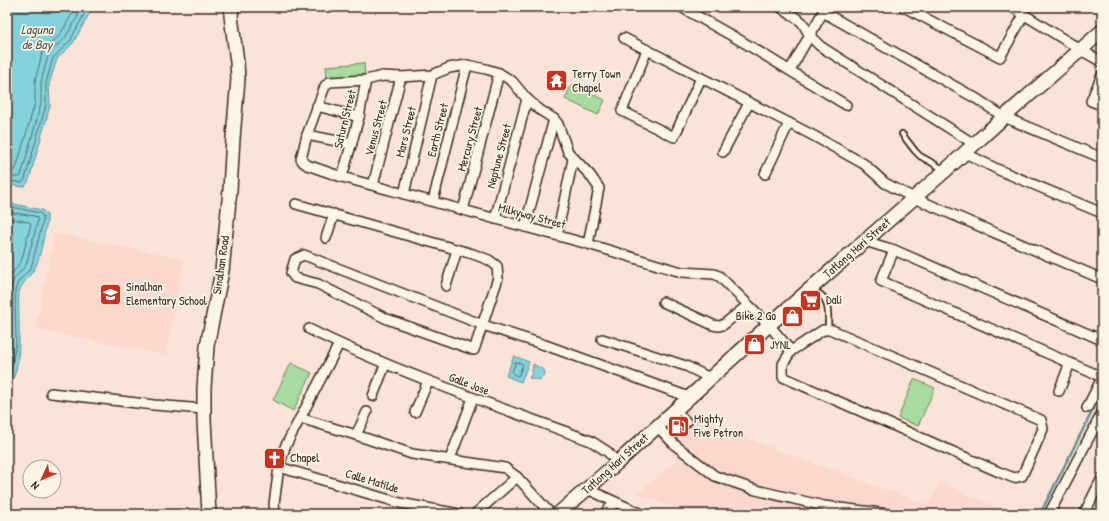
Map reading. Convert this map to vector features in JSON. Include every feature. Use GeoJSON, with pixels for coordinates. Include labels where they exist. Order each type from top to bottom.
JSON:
{"type":"FeatureCollection","features":[{"type":"Feature","properties":{"kind":"street"},"geometry":{"type":"LineString","coordinates":[[681,7],[790,70],[846,105]]}},
{"type":"Feature","properties":{"kind":"street"},"geometry":{"type":"LineString","coordinates":[[780,7],[802,22],[810,36],[820,46],[999,170],[1102,213]]}},
{"type":"Feature","properties":{"kind":"street"},"geometry":{"type":"LineString","coordinates":[[904,7],[1000,57],[1024,15]]}},
{"type":"Feature","properties":{"kind":"street"},"geometry":{"type":"LineString","coordinates":[[1012,7],[1102,62]]}},
{"type":"Feature","properties":{"kind":"street","name":"Sinalhan Road"},"geometry":{"type":"LineString","coordinates":[[209,514],[204,388],[207,346],[222,271],[230,190],[238,79],[238,62],[232,12]]}},
{"type":"Feature","properties":{"kind":"street"},"geometry":{"type":"LineString","coordinates":[[790,70],[823,12],[977,99],[1004,117],[1102,158]]}},
{"type":"Feature","properties":{"kind":"street","name":"Tatlong Hari Street"},"geometry":{"type":"LineString","coordinates":[[558,514],[617,463],[769,325],[1102,31]]}},
{"type":"Feature","properties":{"kind":"street"},"geometry":{"type":"LineString","coordinates":[[624,38],[790,123],[864,164],[885,183],[914,198],[1102,279]]}},
{"type":"Feature","properties":{"kind":"street"},"geometry":{"type":"LineString","coordinates":[[647,50],[622,111],[674,137],[702,78]]}},
{"type":"Feature","properties":{"kind":"street","name":"Saturn Street"},"geometry":{"type":"LineString","coordinates":[[342,177],[359,117],[366,80],[383,76],[401,77],[432,75],[449,68],[467,65],[486,68],[499,73],[512,82],[527,99],[554,119]]}},
{"type":"Feature","properties":{"kind":"street","name":"Earth Street"},"geometry":{"type":"LineString","coordinates":[[433,201],[467,65]]}},
{"type":"Feature","properties":{"kind":"street","name":"Mercury Street"},"geometry":{"type":"LineString","coordinates":[[463,210],[499,73]]}},
{"type":"Feature","properties":{"kind":"street","name":"Mars Street"},"geometry":{"type":"LineString","coordinates":[[404,194],[432,75]]}},
{"type":"Feature","properties":{"kind":"street"},"geometry":{"type":"LineString","coordinates":[[1102,75],[1091,101],[1102,105]]}},
{"type":"Feature","properties":{"kind":"street","name":"Venus Street"},"geometry":{"type":"LineString","coordinates":[[373,185],[401,77]]}},
{"type":"Feature","properties":{"kind":"street"},"geometry":{"type":"LineString","coordinates":[[352,144],[307,135],[325,86],[329,82],[366,80]]}},
{"type":"Feature","properties":{"kind":"street","name":"Neptune Street"},"geometry":{"type":"LineString","coordinates":[[495,219],[527,99]]}},
{"type":"Feature","properties":{"kind":"street"},"geometry":{"type":"LineString","coordinates":[[723,152],[749,103]]}},
{"type":"Feature","properties":{"kind":"street"},"geometry":{"type":"LineString","coordinates":[[317,106],[359,117]]}},
{"type":"Feature","properties":{"kind":"street"},"geometry":{"type":"LineString","coordinates":[[554,119],[558,124],[568,152],[584,168],[599,188],[588,244]]}},
{"type":"Feature","properties":{"kind":"street"},"geometry":{"type":"LineString","coordinates":[[525,227],[554,119]]}},
{"type":"Feature","properties":{"kind":"street"},"geometry":{"type":"LineString","coordinates":[[764,174],[790,123]]}},
{"type":"Feature","properties":{"kind":"street","name":"Milkyway Street"},"geometry":{"type":"LineString","coordinates":[[307,135],[302,159],[303,162],[307,165],[342,177],[557,235],[682,272],[714,274],[719,276],[769,325],[791,351]]}},
{"type":"Feature","properties":{"kind":"street"},"geometry":{"type":"LineString","coordinates":[[557,235],[574,158]]}},
{"type":"Feature","properties":{"kind":"street"},"geometry":{"type":"LineString","coordinates":[[296,204],[489,260],[497,266],[498,278],[483,325],[474,350],[387,319],[318,284],[295,278],[291,273],[292,266],[295,259],[304,255],[483,325],[545,345],[689,397]]}},
{"type":"Feature","properties":{"kind":"street"},"geometry":{"type":"LineString","coordinates":[[326,238],[334,214]]}},
{"type":"Feature","properties":{"kind":"street"},"geometry":{"type":"LineString","coordinates":[[865,241],[894,250],[1102,340]]}},
{"type":"Feature","properties":{"kind":"street"},"geometry":{"type":"LineString","coordinates":[[446,286],[457,250]]}},
{"type":"Feature","properties":{"kind":"street"},"geometry":{"type":"LineString","coordinates":[[894,250],[881,281],[1102,379],[1088,408]]}},
{"type":"Feature","properties":{"kind":"street"},"geometry":{"type":"LineString","coordinates":[[663,302],[713,325],[719,326],[723,325],[748,306]]}},
{"type":"Feature","properties":{"kind":"street","name":"Galle Jose"},"geometry":{"type":"LineString","coordinates":[[309,329],[385,365],[591,441],[608,452],[617,463]]}},
{"type":"Feature","properties":{"kind":"street"},"geometry":{"type":"LineString","coordinates":[[823,330],[832,330],[1041,420],[1043,429],[1022,476],[1014,478],[783,377],[783,364],[791,351],[823,330]]}},
{"type":"Feature","properties":{"kind":"street"},"geometry":{"type":"LineString","coordinates":[[602,339],[686,366],[710,378]]}},
{"type":"Feature","properties":{"kind":"street"},"geometry":{"type":"LineString","coordinates":[[278,514],[275,512],[274,504],[279,467],[285,447],[339,344]]}},
{"type":"Feature","properties":{"kind":"street"},"geometry":{"type":"LineString","coordinates":[[1059,391],[1070,364]]}},
{"type":"Feature","properties":{"kind":"street"},"geometry":{"type":"LineString","coordinates":[[373,396],[385,365]]}},
{"type":"Feature","properties":{"kind":"street"},"geometry":{"type":"LineString","coordinates":[[415,412],[428,381]]}},
{"type":"Feature","properties":{"kind":"street"},"geometry":{"type":"LineString","coordinates":[[51,393],[154,405],[204,409]]}},
{"type":"Feature","properties":{"kind":"street"},"geometry":{"type":"LineString","coordinates":[[450,459],[473,398]]}},
{"type":"Feature","properties":{"kind":"street"},"geometry":{"type":"LineString","coordinates":[[356,434],[367,412]]}},
{"type":"Feature","properties":{"kind":"street"},"geometry":{"type":"LineString","coordinates":[[1049,514],[1098,428],[1102,413]]}},
{"type":"Feature","properties":{"kind":"street"},"geometry":{"type":"LineString","coordinates":[[300,418],[356,434],[412,454],[505,468],[517,476],[551,514]]}},
{"type":"Feature","properties":{"kind":"street"},"geometry":{"type":"LineString","coordinates":[[657,426],[675,445],[715,476],[756,490],[824,506],[888,514]]}},
{"type":"Feature","properties":{"kind":"street","name":"Calle Matilde"},"geometry":{"type":"LineString","coordinates":[[279,467],[400,503],[459,514]]}},
{"type":"Feature","properties":{"kind":"street"},"geometry":{"type":"LineString","coordinates":[[475,514],[517,476]]}},
{"type":"Feature","properties":{"kind":"street"},"geometry":{"type":"LineString","coordinates":[[1084,514],[1102,478]]}},
{"type":"Feature","properties":{"kind":"street"},"geometry":{"type":"LineString","coordinates":[[587,489],[642,514]]}},
{"type":"Feature","properties":{"kind":"street"},"geometry":{"type":"LineString","coordinates":[[604,514],[616,502]]}},
{"type":"Feature","properties":{"kind":"lane"},"geometry":{"type":"LineString","coordinates":[[902,134],[915,152],[946,170]]}},
{"type":"Feature","properties":{"kind":"lane"},"geometry":{"type":"LineString","coordinates":[[810,289],[821,295],[825,300],[828,330]]}},
{"type":"Feature","properties":{"kind":"lane"},"geometry":{"type":"LineString","coordinates":[[670,440],[689,422],[677,408]]}},
{"type":"Feature","properties":{"kind":"shaded area","name":"Sinalhan Elementary School"},"geometry":{"type":"Polygon","coordinates":[[[55,233],[184,259],[166,355],[35,329],[55,233]]]}},
{"type":"Feature","properties":{"kind":"shaded area"},"geometry":{"type":"Polygon","coordinates":[[[683,407],[703,416],[702,420],[772,448],[928,505],[940,482],[1011,514],[689,514],[638,493],[678,460],[667,447],[678,438],[665,424],[683,407]]]}},
{"type":"Feature","properties":{"kind":"green space"},"geometry":{"type":"Polygon","coordinates":[[[364,63],[365,77],[327,80],[326,66],[364,63]]]}},
{"type":"Feature","properties":{"kind":"green space"},"geometry":{"type":"Polygon","coordinates":[[[572,84],[605,100],[598,115],[565,99],[572,84]]]}},
{"type":"Feature","properties":{"kind":"green space"},"geometry":{"type":"Polygon","coordinates":[[[291,363],[312,373],[293,411],[273,400],[291,363]]]}},
{"type":"Feature","properties":{"kind":"green space"},"geometry":{"type":"Polygon","coordinates":[[[914,379],[935,388],[918,426],[898,418],[914,379]]]}},
{"type":"Feature","properties":{"kind":"water","name":"Laguna de Bay"},"geometry":{"type":"Polygon","coordinates":[[[7,7],[93,7],[73,43],[57,59],[49,84],[50,106],[29,180],[23,187],[12,185],[9,187],[9,203],[42,210],[47,215],[47,222],[38,261],[19,292],[18,356],[13,380],[7,388],[7,7]]]}},
{"type":"Feature","properties":{"kind":"water"},"geometry":{"type":"Polygon","coordinates":[[[514,356],[529,362],[521,382],[506,376],[514,356]]]}},
{"type":"Feature","properties":{"kind":"water"},"geometry":{"type":"Polygon","coordinates":[[[533,364],[544,370],[545,374],[540,380],[529,378],[532,373],[533,364]]]}},
{"type":"Feature","properties":{"kind":"waterway"},"geometry":{"type":"LineString","coordinates":[[1040,514],[1102,392]]}},
{"type":"Feature","properties":{"kind":"place","name":"Terry Town Chapel"},"geometry":{"type":"Point","coordinates":[556,81]}},
{"type":"Feature","properties":{"kind":"place","name":"Sinalhan Elementary School"},"geometry":{"type":"Point","coordinates":[110,294]}},
{"type":"Feature","properties":{"kind":"place","name":"Dali"},"geometry":{"type":"Point","coordinates":[811,300]}},
{"type":"Feature","properties":{"kind":"place","name":"Bike 2 Go"},"geometry":{"type":"Point","coordinates":[792,316]}},
{"type":"Feature","properties":{"kind":"place","name":"JYNL"},"geometry":{"type":"Point","coordinates":[754,345]}},
{"type":"Feature","properties":{"kind":"place","name":"Mighty Five Petron"},"geometry":{"type":"Point","coordinates":[679,426]}},
{"type":"Feature","properties":{"kind":"place","name":"Chapel"},"geometry":{"type":"Point","coordinates":[274,458]}}]}
